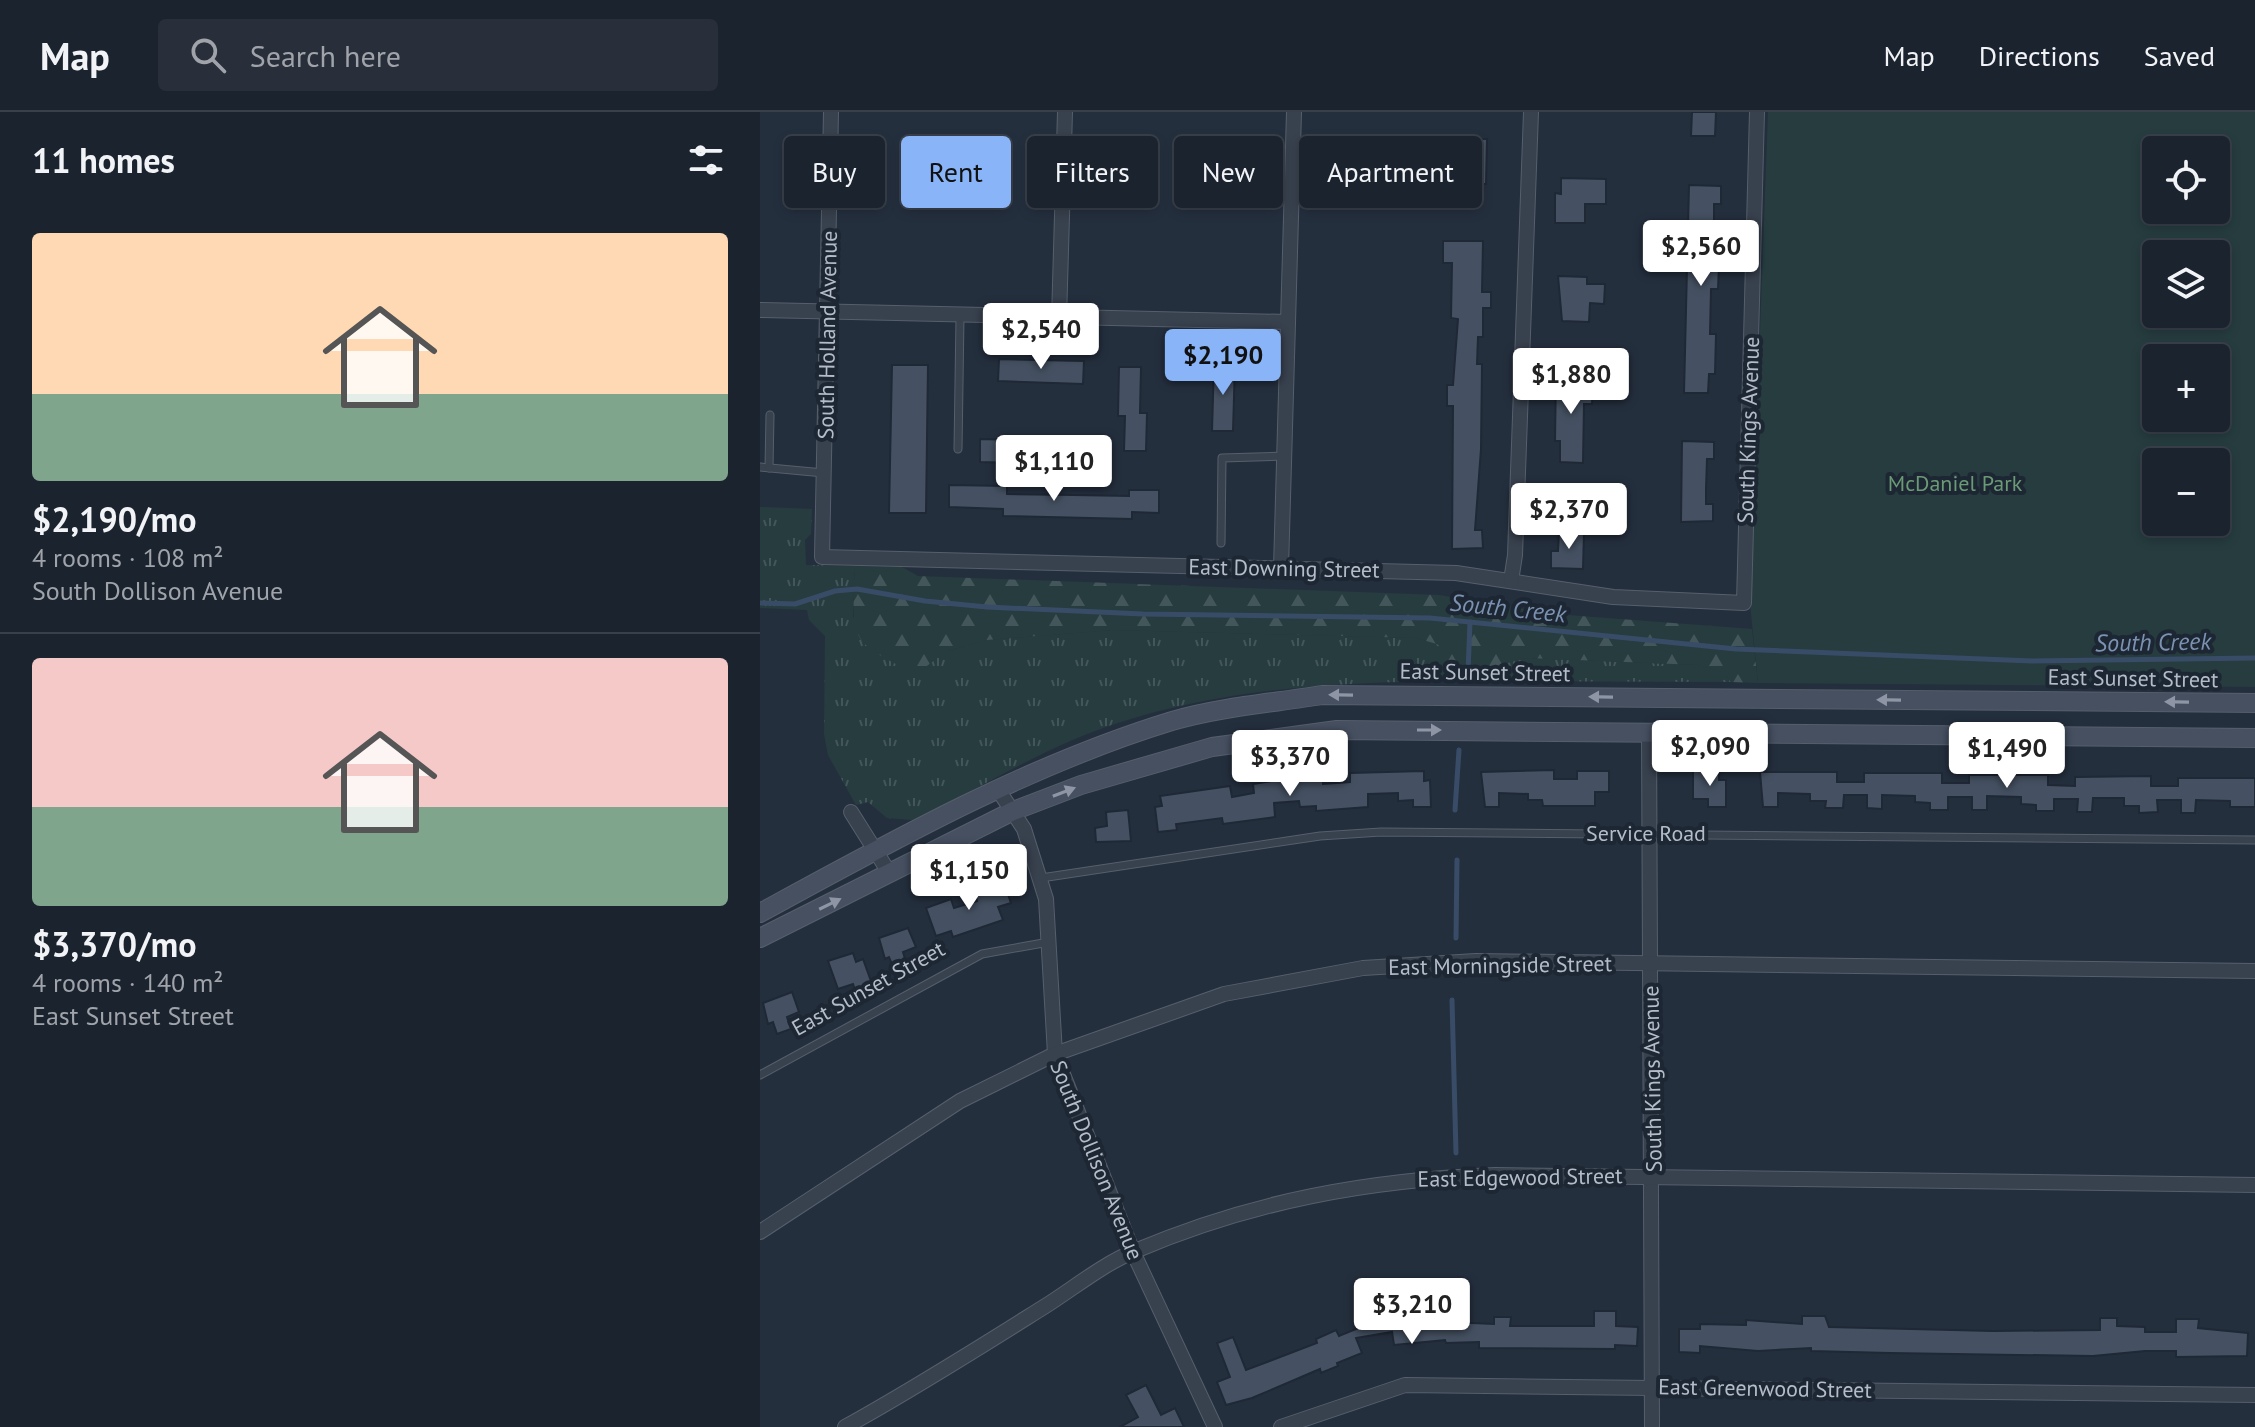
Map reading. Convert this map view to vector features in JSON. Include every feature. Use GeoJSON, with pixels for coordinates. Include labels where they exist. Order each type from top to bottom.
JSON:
{"type":"FeatureCollection","features":[{"type":"Feature","properties":{"kind":"main road","name":"East Sunset Street"},"geometry":{"type":"LineString","coordinates":[[760,913],[875,850],[1073,754],[1176,720],[1322,695],[2255,703]]}},
{"type":"Feature","properties":{"kind":"main road"},"geometry":{"type":"LineString","coordinates":[[760,938],[1013,811],[1081,785],[1212,747],[1337,730],[2255,738]]}},
{"type":"Feature","properties":{"kind":"street","name":"South Holland Avenue"},"geometry":{"type":"LineString","coordinates":[[822,557],[831,112]]}},
{"type":"Feature","properties":{"kind":"street"},"geometry":{"type":"LineString","coordinates":[[1059,319],[1065,112]]}},
{"type":"Feature","properties":{"kind":"street"},"geometry":{"type":"LineString","coordinates":[[1281,568],[1294,112]]}},
{"type":"Feature","properties":{"kind":"street"},"geometry":{"type":"LineString","coordinates":[[1511,581],[1515,555],[1531,112]]}},
{"type":"Feature","properties":{"kind":"street","name":"South Kings Avenue"},"geometry":{"type":"LineString","coordinates":[[1744,603],[1757,112]]}},
{"type":"Feature","properties":{"kind":"street"},"geometry":{"type":"LineString","coordinates":[[760,310],[828,314],[1288,322]]}},
{"type":"Feature","properties":{"kind":"street","name":"East Downing Street"},"geometry":{"type":"LineString","coordinates":[[822,557],[1456,573],[1613,597],[1744,603]]}},
{"type":"Feature","properties":{"kind":"street","name":"South Kings Avenue"},"geometry":{"type":"LineString","coordinates":[[1649,731],[1652,1427]]}},
{"type":"Feature","properties":{"kind":"street","name":"South Dollison Avenue"},"geometry":{"type":"LineString","coordinates":[[999,791],[1024,829],[1041,878],[1050,942],[1055,1054],[1133,1252],[1215,1427]]}},
{"type":"Feature","properties":{"kind":"street"},"geometry":{"type":"LineString","coordinates":[[851,812],[890,874]]}},
{"type":"Feature","properties":{"kind":"street","name":"East Morningside Street"},"geometry":{"type":"LineString","coordinates":[[760,1232],[960,1101],[1055,1054],[1224,994],[1363,968],[1476,961],[2255,971]]}},
{"type":"Feature","properties":{"kind":"street","name":"East Edgewood Street"},"geometry":{"type":"LineString","coordinates":[[845,1427],[901,1396],[1133,1252],[1275,1202],[1366,1185],[1495,1175],[1653,1175],[2255,1185]]}},
{"type":"Feature","properties":{"kind":"street","name":"East Greenwood Street"},"geometry":{"type":"LineString","coordinates":[[1281,1427],[1405,1385],[2255,1395]]}},
{"type":"Feature","properties":{"kind":"lane"},"geometry":{"type":"LineString","coordinates":[[958,449],[960,317]]}},
{"type":"Feature","properties":{"kind":"lane"},"geometry":{"type":"LineString","coordinates":[[770,415],[764,468],[824,473]]}},
{"type":"Feature","properties":{"kind":"lane"},"geometry":{"type":"LineString","coordinates":[[1221,543],[1222,458],[1284,456]]}},
{"type":"Feature","properties":{"kind":"lane","name":"Service Road"},"geometry":{"type":"LineString","coordinates":[[1041,878],[1350,833],[2255,840]]}},
{"type":"Feature","properties":{"kind":"lane","name":"East Sunset Street"},"geometry":{"type":"LineString","coordinates":[[760,1075],[982,954],[1050,942]]}},
{"type":"Feature","properties":{"kind":"green space","name":"McDaniel Park"},"geometry":{"type":"Polygon","coordinates":[[[1768,112],[2255,112],[2255,687],[1758,683],[1750,604],[1768,112]]]}},
{"type":"Feature","properties":{"kind":"green space"},"geometry":{"type":"Polygon","coordinates":[[[760,507],[812,509],[811,534],[805,540],[806,565],[855,566],[853,617],[947,651],[987,640],[1113,630],[1416,638],[1440,645],[1440,681],[1346,684],[1252,693],[1160,711],[1070,741],[913,820],[887,818],[868,802],[856,805],[828,755],[824,734],[825,636],[809,620],[807,610],[760,608],[760,507]]]}},
{"type":"Feature","properties":{"kind":"green space"},"geometry":{"type":"Polygon","coordinates":[[[855,566],[902,567],[918,576],[1439,595],[1554,614],[1752,629],[1758,683],[1731,682],[1722,672],[1698,665],[1526,658],[1503,664],[1489,681],[1440,681],[1440,645],[1416,638],[1113,630],[987,640],[947,651],[916,674],[877,653],[858,635],[854,610],[855,566]]]}},
{"type":"Feature","properties":{"kind":"green space"},"geometry":{"type":"Polygon","coordinates":[[[1526,658],[1698,665],[1723,672],[1731,682],[1489,681],[1503,664],[1526,658]]]}},
{"type":"Feature","properties":{"kind":"building"},"geometry":{"type":"Polygon","coordinates":[[[1692,112],[1716,112],[1715,136],[1691,136],[1692,112]]]}},
{"type":"Feature","properties":{"kind":"building"},"geometry":{"type":"Polygon","coordinates":[[[1482,139],[1487,139],[1486,184],[1482,184],[1482,139]]]}},
{"type":"Feature","properties":{"kind":"building"},"geometry":{"type":"Polygon","coordinates":[[[1561,178],[1606,179],[1606,204],[1585,204],[1585,223],[1555,223],[1555,193],[1561,194],[1561,178]]]}},
{"type":"Feature","properties":{"kind":"building"},"geometry":{"type":"Polygon","coordinates":[[[1689,185],[1721,186],[1721,204],[1714,204],[1714,248],[1719,248],[1719,265],[1718,289],[1711,289],[1710,334],[1716,334],[1715,374],[1709,374],[1708,393],[1684,393],[1689,185]]]}},
{"type":"Feature","properties":{"kind":"building"},"geometry":{"type":"Polygon","coordinates":[[[1443,241],[1483,241],[1482,292],[1491,292],[1491,308],[1483,308],[1483,337],[1478,337],[1477,364],[1482,364],[1481,449],[1475,530],[1482,530],[1483,548],[1452,549],[1453,406],[1447,406],[1447,385],[1453,385],[1458,319],[1451,318],[1452,263],[1443,263],[1443,241]]]}},
{"type":"Feature","properties":{"kind":"building"},"geometry":{"type":"Polygon","coordinates":[[[1558,276],[1587,277],[1587,284],[1605,284],[1604,304],[1590,303],[1589,322],[1562,321],[1558,276]]]}},
{"type":"Feature","properties":{"kind":"building"},"geometry":{"type":"Polygon","coordinates":[[[999,359],[1084,361],[1083,384],[998,381],[999,359]]]}},
{"type":"Feature","properties":{"kind":"building"},"geometry":{"type":"Polygon","coordinates":[[[1214,362],[1235,363],[1233,431],[1212,431],[1214,362]]]}},
{"type":"Feature","properties":{"kind":"building"},"geometry":{"type":"Polygon","coordinates":[[[892,365],[928,365],[926,513],[889,513],[892,365]]]}},
{"type":"Feature","properties":{"kind":"building"},"geometry":{"type":"Polygon","coordinates":[[[1119,367],[1141,367],[1140,413],[1147,413],[1146,451],[1124,451],[1125,416],[1118,416],[1119,367]]]}},
{"type":"Feature","properties":{"kind":"building"},"geometry":{"type":"Polygon","coordinates":[[[1556,375],[1581,375],[1581,384],[1593,384],[1592,404],[1584,404],[1583,463],[1560,462],[1560,441],[1555,441],[1556,375]]]}},
{"type":"Feature","properties":{"kind":"building"},"geometry":{"type":"Polygon","coordinates":[[[980,439],[1016,440],[1015,463],[980,462],[980,439]]]}},
{"type":"Feature","properties":{"kind":"building"},"geometry":{"type":"Polygon","coordinates":[[[1682,441],[1714,442],[1714,459],[1707,459],[1706,489],[1706,504],[1713,504],[1713,521],[1681,522],[1682,441]]]}},
{"type":"Feature","properties":{"kind":"building"},"geometry":{"type":"Polygon","coordinates":[[[949,485],[1007,486],[1007,494],[1129,496],[1129,490],[1159,490],[1159,513],[1132,512],[1132,519],[1003,516],[1003,509],[949,507],[949,485]]]}},
{"type":"Feature","properties":{"kind":"building"},"geometry":{"type":"Polygon","coordinates":[[[1559,531],[1584,532],[1583,569],[1551,568],[1551,551],[1558,551],[1559,531]]]}},
{"type":"Feature","properties":{"kind":"building"},"geometry":{"type":"Polygon","coordinates":[[[1554,770],[1554,779],[1577,779],[1577,771],[1609,771],[1609,792],[1595,792],[1595,806],[1543,806],[1542,800],[1528,800],[1528,794],[1499,793],[1499,807],[1485,807],[1481,772],[1554,770]]]}},
{"type":"Feature","properties":{"kind":"building"},"geometry":{"type":"Polygon","coordinates":[[[1693,770],[1719,770],[1719,780],[1726,780],[1726,807],[1708,807],[1708,799],[1693,799],[1693,770]]]}},
{"type":"Feature","properties":{"kind":"building"},"geometry":{"type":"Polygon","coordinates":[[[1424,771],[1424,781],[1430,780],[1431,807],[1413,807],[1413,800],[1398,801],[1398,793],[1368,794],[1368,807],[1316,811],[1316,806],[1300,807],[1299,801],[1274,803],[1275,817],[1223,824],[1222,818],[1176,824],[1177,830],[1158,832],[1155,807],[1162,806],[1160,796],[1230,786],[1232,797],[1254,793],[1253,784],[1297,777],[1323,775],[1323,784],[1350,782],[1350,773],[1424,771]]]}},
{"type":"Feature","properties":{"kind":"building"},"geometry":{"type":"Polygon","coordinates":[[[1760,772],[1837,772],[1837,782],[1864,782],[1864,773],[1942,773],[1942,783],[1969,783],[1969,775],[2048,775],[2048,785],[2075,786],[2075,777],[2151,776],[2151,786],[2178,786],[2178,778],[2255,778],[2255,807],[2230,807],[2230,801],[2196,800],[2195,813],[2181,813],[2181,800],[2157,800],[2158,812],[2139,813],[2139,806],[2124,806],[2124,798],[2093,798],[2092,812],[2077,812],[2078,799],[2054,799],[2054,811],[2036,811],[2036,805],[2021,804],[2021,797],[1987,796],[1987,810],[1972,810],[1972,797],[1948,797],[1948,810],[1930,810],[1930,803],[1915,802],[1915,796],[1882,795],[1882,809],[1867,808],[1867,795],[1844,795],[1843,808],[1825,808],[1826,801],[1810,801],[1810,794],[1778,793],[1778,807],[1763,807],[1760,772]]]}},
{"type":"Feature","properties":{"kind":"building"},"geometry":{"type":"Polygon","coordinates":[[[1128,810],[1131,841],[1096,842],[1095,828],[1107,826],[1106,812],[1128,810]]]}},
{"type":"Feature","properties":{"kind":"building"},"geometry":{"type":"Polygon","coordinates":[[[1004,883],[1011,903],[998,907],[1003,920],[953,937],[951,931],[936,936],[926,908],[951,899],[954,908],[977,901],[975,893],[1004,883]]]}},
{"type":"Feature","properties":{"kind":"building"},"geometry":{"type":"Polygon","coordinates":[[[908,928],[916,947],[903,952],[907,965],[894,969],[889,957],[885,959],[879,938],[908,928]]]}},
{"type":"Feature","properties":{"kind":"building"},"geometry":{"type":"Polygon","coordinates":[[[853,953],[856,962],[863,959],[872,984],[855,990],[853,984],[838,989],[828,961],[853,953]]]}},
{"type":"Feature","properties":{"kind":"building"},"geometry":{"type":"Polygon","coordinates":[[[792,992],[799,1012],[787,1017],[791,1029],[777,1034],[773,1022],[768,1024],[763,1003],[792,992]]]}},
{"type":"Feature","properties":{"kind":"building"},"geometry":{"type":"Polygon","coordinates":[[[1410,1308],[1412,1320],[1449,1318],[1449,1322],[1494,1324],[1494,1317],[1511,1317],[1510,1326],[1594,1326],[1594,1311],[1616,1311],[1616,1326],[1638,1327],[1637,1346],[1615,1345],[1615,1349],[1479,1348],[1479,1342],[1446,1343],[1445,1340],[1394,1345],[1392,1332],[1356,1338],[1362,1353],[1337,1363],[1338,1366],[1321,1373],[1320,1369],[1252,1398],[1226,1405],[1217,1382],[1230,1377],[1217,1343],[1233,1337],[1246,1370],[1317,1343],[1316,1339],[1336,1330],[1339,1336],[1368,1324],[1367,1315],[1410,1308]]]}},
{"type":"Feature","properties":{"kind":"building"},"geometry":{"type":"Polygon","coordinates":[[[1802,1316],[1825,1316],[1829,1327],[1993,1331],[2100,1330],[2100,1318],[2117,1318],[2117,1326],[2145,1327],[2145,1332],[2176,1332],[2176,1319],[2199,1319],[2198,1328],[2248,1333],[2247,1356],[2176,1357],[2176,1351],[2093,1356],[1811,1351],[1811,1348],[1758,1351],[1700,1346],[1700,1353],[1679,1352],[1679,1329],[1700,1329],[1700,1324],[1746,1325],[1746,1320],[1802,1324],[1802,1316]]]}},
{"type":"Feature","properties":{"kind":"building"},"geometry":{"type":"Polygon","coordinates":[[[1146,1385],[1161,1415],[1175,1408],[1184,1427],[1120,1427],[1138,1417],[1126,1395],[1146,1385]]]}},
{"type":"Feature","properties":{"kind":"waterway","name":"South Creek"},"geometry":{"type":"LineString","coordinates":[[760,603],[795,604],[835,591],[857,589],[925,601],[987,607],[1143,614],[1430,618],[1736,649],[2032,661],[2255,658]]}},
{"type":"Feature","properties":{"kind":"waterway"},"geometry":{"type":"LineString","coordinates":[[1468,672],[1470,622]]}},
{"type":"Feature","properties":{"kind":"waterway"},"geometry":{"type":"LineString","coordinates":[[1455,810],[1459,750]]}},
{"type":"Feature","properties":{"kind":"waterway"},"geometry":{"type":"LineString","coordinates":[[1456,938],[1457,860]]}},
{"type":"Feature","properties":{"kind":"waterway"},"geometry":{"type":"LineString","coordinates":[[1452,1000],[1456,1153]]}}]}
